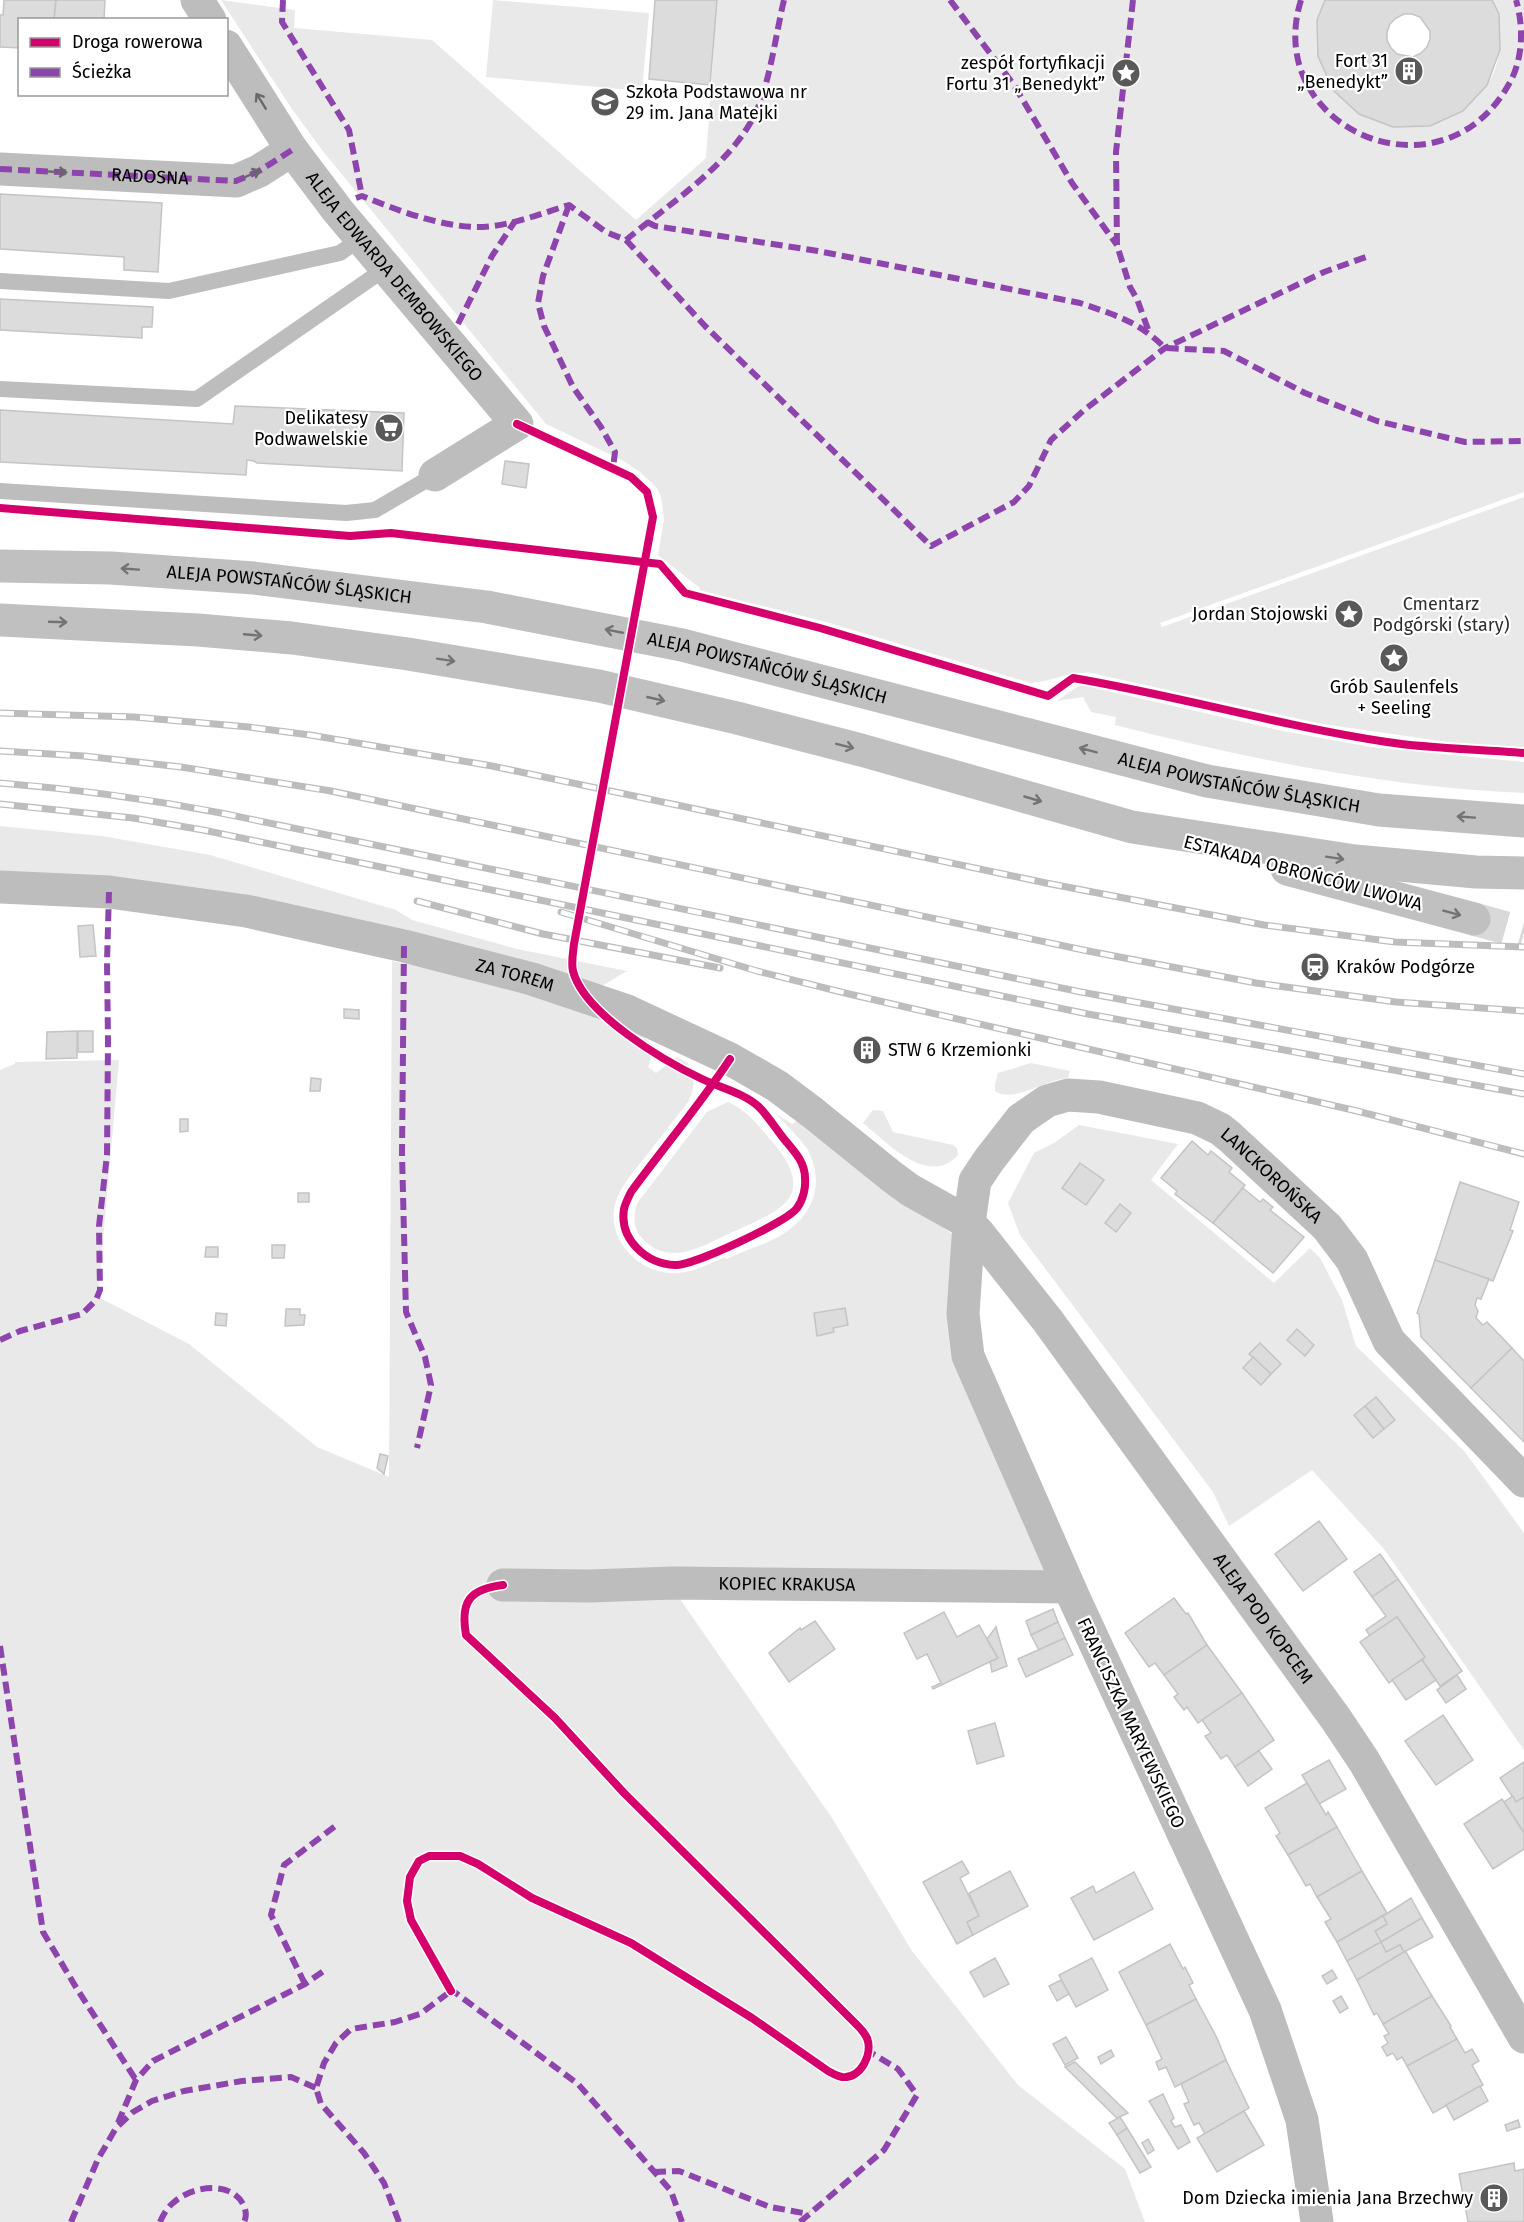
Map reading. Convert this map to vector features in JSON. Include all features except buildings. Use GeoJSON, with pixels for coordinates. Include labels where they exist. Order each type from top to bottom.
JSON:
{"type":"FeatureCollection","features":[{"type":"Feature","properties":{"kind":"main road","name":"ALEJA POWSTAŃCÓW ŚLĄSKICH"},"geometry":{"type":"LineString","coordinates":[[0,566],[111,568],[254,578],[487,607],[682,645],[1207,781],[1379,810],[1524,821]]}},
{"type":"Feature","properties":{"kind":"main road"},"geometry":{"type":"LineString","coordinates":[[0,620],[175,628],[292,638],[408,654],[599,686],[738,718],[861,750],[1132,827],[1355,861],[1476,872],[1524,873]]}},
{"type":"Feature","properties":{"kind":"main road","name":"ESTAKADA OBROŃCÓW LWOWA"},"geometry":{"type":"LineString","coordinates":[[1132,827],[1474,919]]}},
{"type":"Feature","properties":{"kind":"street"},"geometry":{"type":"LineString","coordinates":[[197,0],[209,18]]}},
{"type":"Feature","properties":{"kind":"street","name":"ALEJA EDWARDA DEMBOWSKIEGO"},"geometry":{"type":"LineString","coordinates":[[228,49],[292,150],[361,238],[517,424],[435,475]]}},
{"type":"Feature","properties":{"kind":"street","name":"RADOSNA"},"geometry":{"type":"LineString","coordinates":[[0,169],[236,181],[259,171],[292,150]]}},
{"type":"Feature","properties":{"kind":"street","name":"ZA TOREM"},"geometry":{"type":"LineString","coordinates":[[0,887],[109,892],[246,910],[404,946],[522,977],[627,1011],[730,1059],[777,1086],[910,1190],[969,1223]]}},
{"type":"Feature","properties":{"kind":"street","name":"LANCKOROŃSKA"},"geometry":{"type":"LineString","coordinates":[[969,1223],[978,1175],[1021,1119],[1047,1101],[1068,1095],[1099,1097],[1208,1122],[1230,1137],[1327,1227],[1352,1260],[1389,1341],[1524,1481]]}},
{"type":"Feature","properties":{"kind":"street","name":"FRANCISZKA MARYEWSKIEGO"},"geometry":{"type":"LineString","coordinates":[[969,1223],[963,1314],[968,1356],[1069,1587],[1265,2010],[1302,2120],[1317,2222]]}},
{"type":"Feature","properties":{"kind":"street","name":"ALEJA POD KOPCEM"},"geometry":{"type":"LineString","coordinates":[[969,1223],[1048,1321],[1336,1719],[1364,1761],[1524,2037]]}},
{"type":"Feature","properties":{"kind":"street","name":"KOPIEC KRAKUSA"},"geometry":{"type":"LineString","coordinates":[[503,1585],[590,1586],[673,1583],[1069,1587]]}},
{"type":"Feature","properties":{"kind":"lane"},"geometry":{"type":"LineString","coordinates":[[0,280],[169,291],[340,253],[361,238]]}},
{"type":"Feature","properties":{"kind":"lane"},"geometry":{"type":"LineString","coordinates":[[0,389],[197,399],[386,268]]}},
{"type":"Feature","properties":{"kind":"lane"},"geometry":{"type":"LineString","coordinates":[[0,491],[346,513],[375,510],[435,475]]}},
{"type":"Feature","properties":{"kind":"green space","name":"Cmentarz Podgórski (stary)"},"geometry":{"type":"Polygon","coordinates":[[[221,0],[295,10],[294,28],[432,40],[636,220],[706,158],[717,0],[1325,0],[1317,20],[1318,56],[1463,111],[1492,77],[1499,56],[1499,21],[1492,0],[1524,0],[1524,492],[1160,623],[1162,627],[1524,497],[1524,747],[1448,742],[1322,724],[1091,673],[1076,673],[1031,683],[826,622],[699,590],[700,588],[658,555],[664,519],[661,497],[657,488],[640,472],[622,460],[546,424],[322,150],[292,109],[221,0]]]}},
{"type":"Feature","properties":{"kind":"green space"},"geometry":{"type":"Polygon","coordinates":[[[493,0],[649,13],[642,91],[486,77],[493,0]]]}},
{"type":"Feature","properties":{"kind":"green space"},"geometry":{"type":"Polygon","coordinates":[[[1082,685],[1283,731],[1371,747],[1524,762],[1524,793],[1420,785],[1318,770],[1115,725],[1116,717],[1091,712],[1083,697],[1057,701],[1082,685]]]}},
{"type":"Feature","properties":{"kind":"green space"},"geometry":{"type":"Polygon","coordinates":[[[0,826],[102,836],[210,855],[396,910],[412,920],[517,949],[627,971],[600,987],[0,874],[0,826]]]}},
{"type":"Feature","properties":{"kind":"green space"},"geometry":{"type":"Polygon","coordinates":[[[392,961],[479,980],[587,1013],[643,1036],[655,1048],[648,1067],[656,1073],[677,1057],[688,1063],[693,1082],[688,1102],[626,1181],[617,1198],[614,1213],[619,1240],[638,1261],[650,1268],[678,1273],[696,1269],[774,1239],[800,1220],[812,1200],[815,1189],[814,1165],[807,1148],[775,1113],[792,1124],[800,1119],[952,1234],[951,1321],[1047,1573],[666,1579],[832,1818],[912,1951],[1018,2085],[1125,2169],[1145,2222],[0,2222],[0,1070],[15,1062],[119,1060],[98,1297],[189,1344],[317,1447],[389,1477],[392,961]]]}},
{"type":"Feature","properties":{"kind":"green space"},"geometry":{"type":"Polygon","coordinates":[[[1031,1063],[1070,1071],[1068,1078],[1011,1095],[995,1091],[998,1073],[1031,1063]]]}},
{"type":"Feature","properties":{"kind":"green space"},"geometry":{"type":"Polygon","coordinates":[[[728,1102],[754,1120],[787,1163],[793,1178],[793,1190],[788,1200],[779,1209],[766,1216],[699,1247],[675,1253],[663,1252],[652,1247],[636,1229],[635,1211],[638,1202],[707,1112],[728,1102]]]}},
{"type":"Feature","properties":{"kind":"green space"},"geometry":{"type":"Polygon","coordinates":[[[873,1110],[883,1111],[893,1132],[953,1145],[957,1148],[958,1155],[946,1164],[934,1167],[908,1158],[863,1123],[873,1110]]]}},
{"type":"Feature","properties":{"kind":"green space"},"geometry":{"type":"Polygon","coordinates":[[[1079,1125],[1178,1144],[1151,1180],[1274,1283],[1310,1248],[1320,1258],[1342,1300],[1356,1346],[1465,1452],[1524,1533],[1524,1750],[1384,1549],[1312,1470],[1229,1526],[1213,1492],[1020,1235],[1008,1203],[1034,1153],[1054,1143],[1079,1125]]]}},
{"type":"Feature","properties":{"kind":"tunnel"},"geometry":{"type":"LineString","coordinates":[[1474,919],[1524,933]]}},
{"type":"Feature","properties":{"kind":"railway"},"geometry":{"type":"LineString","coordinates":[[0,713],[134,717],[310,735],[492,766],[1046,883],[1264,925],[1395,942],[1524,947]]}},
{"type":"Feature","properties":{"kind":"railway"},"geometry":{"type":"LineString","coordinates":[[0,751],[84,756],[181,767],[331,791],[1088,951],[1256,983],[1396,1002],[1524,1011]]}},
{"type":"Feature","properties":{"kind":"railway"},"geometry":{"type":"LineString","coordinates":[[0,783],[111,795],[221,813],[1081,992],[1524,1074]]}},
{"type":"Feature","properties":{"kind":"railway"},"geometry":{"type":"LineString","coordinates":[[0,804],[133,818],[203,830],[1088,1014],[1524,1094]]}},
{"type":"Feature","properties":{"kind":"railway"},"geometry":{"type":"LineString","coordinates":[[417,901],[543,934],[720,968]]}},
{"type":"Feature","properties":{"kind":"railway"},"geometry":{"type":"LineString","coordinates":[[561,912],[757,971],[1357,1111],[1524,1154]]}},
{"type":"Feature","properties":{"kind":"marked path"},"geometry":{"type":"LineString","coordinates":[[283,0],[282,22],[349,130],[362,196]]}},
{"type":"Feature","properties":{"kind":"marked path"},"geometry":{"type":"LineString","coordinates":[[356,198],[362,196],[431,220],[474,227],[510,223],[569,205],[606,232],[626,240],[716,166],[745,131],[761,100],[784,0]]}},
{"type":"Feature","properties":{"kind":"marked path"},"geometry":{"type":"LineString","coordinates":[[950,0],[1014,85],[1072,183],[1117,245]]}},
{"type":"Feature","properties":{"kind":"marked path"},"geometry":{"type":"LineString","coordinates":[[1133,0],[1116,152],[1117,245],[1130,287],[1149,332]]}},
{"type":"Feature","properties":{"kind":"marked path"},"geometry":{"type":"LineString","coordinates":[[1301,0],[1296,45],[1307,84],[1331,115],[1364,136],[1403,145],[1442,140],[1479,121],[1509,84],[1517,65],[1521,43],[1519,10],[1516,0]]}},
{"type":"Feature","properties":{"kind":"marked path"},"geometry":{"type":"LineString","coordinates":[[0,169],[236,181],[259,171],[292,150]]}},
{"type":"Feature","properties":{"kind":"marked path"},"geometry":{"type":"LineString","coordinates":[[569,205],[543,276],[538,303],[544,326],[573,387],[601,427],[615,452],[613,468]]}},
{"type":"Feature","properties":{"kind":"marked path"},"geometry":{"type":"LineString","coordinates":[[458,324],[492,256],[515,221]]}},
{"type":"Feature","properties":{"kind":"marked path"},"geometry":{"type":"LineString","coordinates":[[647,222],[655,226],[818,251],[1080,303],[1115,315],[1135,325],[1165,348],[1224,351],[1305,393],[1377,421],[1465,442],[1524,441]]}},
{"type":"Feature","properties":{"kind":"marked path"},"geometry":{"type":"LineString","coordinates":[[626,240],[705,326],[931,546],[1014,502],[1029,486],[1051,440],[1083,411],[1165,348],[1324,272],[1366,257]]}},
{"type":"Feature","properties":{"kind":"marked path"},"geometry":{"type":"LineString","coordinates":[[0,1340],[20,1331],[82,1314],[96,1300],[100,1290],[99,1226],[107,1155],[109,892]]}},
{"type":"Feature","properties":{"kind":"marked path"},"geometry":{"type":"LineString","coordinates":[[404,946],[402,1154],[406,1312],[425,1357],[431,1385],[417,1448]]}},
{"type":"Feature","properties":{"kind":"marked path"},"geometry":{"type":"LineString","coordinates":[[0,1646],[43,1932],[136,2080]]}},
{"type":"Feature","properties":{"kind":"marked path"},"geometry":{"type":"LineString","coordinates":[[305,1984],[271,1915],[284,1865],[338,1824]]}},
{"type":"Feature","properties":{"kind":"marked path"},"geometry":{"type":"LineString","coordinates":[[118,2123],[136,2080],[153,2061],[305,1984],[325,1970]]}},
{"type":"Feature","properties":{"kind":"marked path"},"geometry":{"type":"LineString","coordinates":[[449,1988],[578,2084],[671,2191],[682,2222]]}},
{"type":"Feature","properties":{"kind":"marked path"},"geometry":{"type":"LineString","coordinates":[[399,2222],[384,2183],[364,2153],[321,2104],[316,2088],[324,2063],[336,2043],[351,2029],[395,2022],[420,2014],[451,1991]]}},
{"type":"Feature","properties":{"kind":"marked path"},"geometry":{"type":"LineString","coordinates":[[800,2222],[884,2150],[917,2095],[898,2069],[868,2051]]}},
{"type":"Feature","properties":{"kind":"marked path"},"geometry":{"type":"LineString","coordinates":[[71,2222],[98,2159],[116,2128],[133,2112],[152,2101],[184,2091],[242,2081],[291,2077],[316,2088]]}},
{"type":"Feature","properties":{"kind":"marked path"},"geometry":{"type":"LineString","coordinates":[[654,2172],[679,2171],[770,2207],[809,2214]]}},
{"type":"Feature","properties":{"kind":"marked path"},"geometry":{"type":"LineString","coordinates":[[160,2222],[169,2207],[181,2197],[210,2188],[229,2191],[237,2196],[245,2208],[244,2222]]}},
{"type":"Feature","properties":{"kind":"cycle path"},"geometry":{"type":"LineString","coordinates":[[517,424],[631,477],[647,492],[653,517],[574,944],[573,971],[580,987],[592,1003],[627,1034],[667,1061],[709,1082],[717,1085],[739,1094],[759,1107],[795,1152],[805,1172],[802,1198],[790,1215],[719,1251],[685,1263],[665,1264],[645,1255],[631,1240],[626,1231],[624,1209],[631,1192],[694,1110],[706,1093],[718,1076],[730,1059]]}},
{"type":"Feature","properties":{"kind":"cycle path"},"geometry":{"type":"LineString","coordinates":[[0,508],[350,536],[391,533],[660,564],[685,593],[820,628],[1048,696],[1073,678],[1308,728],[1387,742],[1438,748],[1524,753]]}},
{"type":"Feature","properties":{"kind":"cycle path"},"geometry":{"type":"LineString","coordinates":[[451,1991],[411,1920],[407,1901],[410,1877],[419,1861],[429,1856],[460,1856],[478,1864],[532,1898],[631,1943],[752,2018],[836,2075],[849,2077],[855,2074],[867,2058],[867,2038],[858,2026],[624,1793],[555,1718],[466,1635],[465,1613],[470,1599],[482,1590],[503,1585]]}},
{"type":"Feature","properties":{"kind":"place","name":"Fort 31 „Benedykt”"},"geometry":{"type":"Point","coordinates":[1409,71]}},
{"type":"Feature","properties":{"kind":"place","name":"zespół fortyfikacji Fortu 31 „Benedykt”"},"geometry":{"type":"Point","coordinates":[1126,73]}},
{"type":"Feature","properties":{"kind":"place","name":"Szkoła Podstawowa nr 29 im. Jana Matejki"},"geometry":{"type":"Point","coordinates":[605,102]}},
{"type":"Feature","properties":{"kind":"place","name":"Delikatesy Podwawelskie"},"geometry":{"type":"Point","coordinates":[389,428]}},
{"type":"Feature","properties":{"kind":"place","name":"Jordan Stojowski"},"geometry":{"type":"Point","coordinates":[1349,614]}},
{"type":"Feature","properties":{"kind":"place","name":"Grób Saulenfels + Seeling"},"geometry":{"type":"Point","coordinates":[1394,658]}},
{"type":"Feature","properties":{"kind":"place","name":"Kraków Podgórze"},"geometry":{"type":"Point","coordinates":[1315,967]}},
{"type":"Feature","properties":{"kind":"place","name":"STW 6 Krzemionki"},"geometry":{"type":"Point","coordinates":[867,1050]}},
{"type":"Feature","properties":{"kind":"place","name":"Dom Dziecka imienia Jana Brzechwy"},"geometry":{"type":"Point","coordinates":[1494,2198]}}]}
